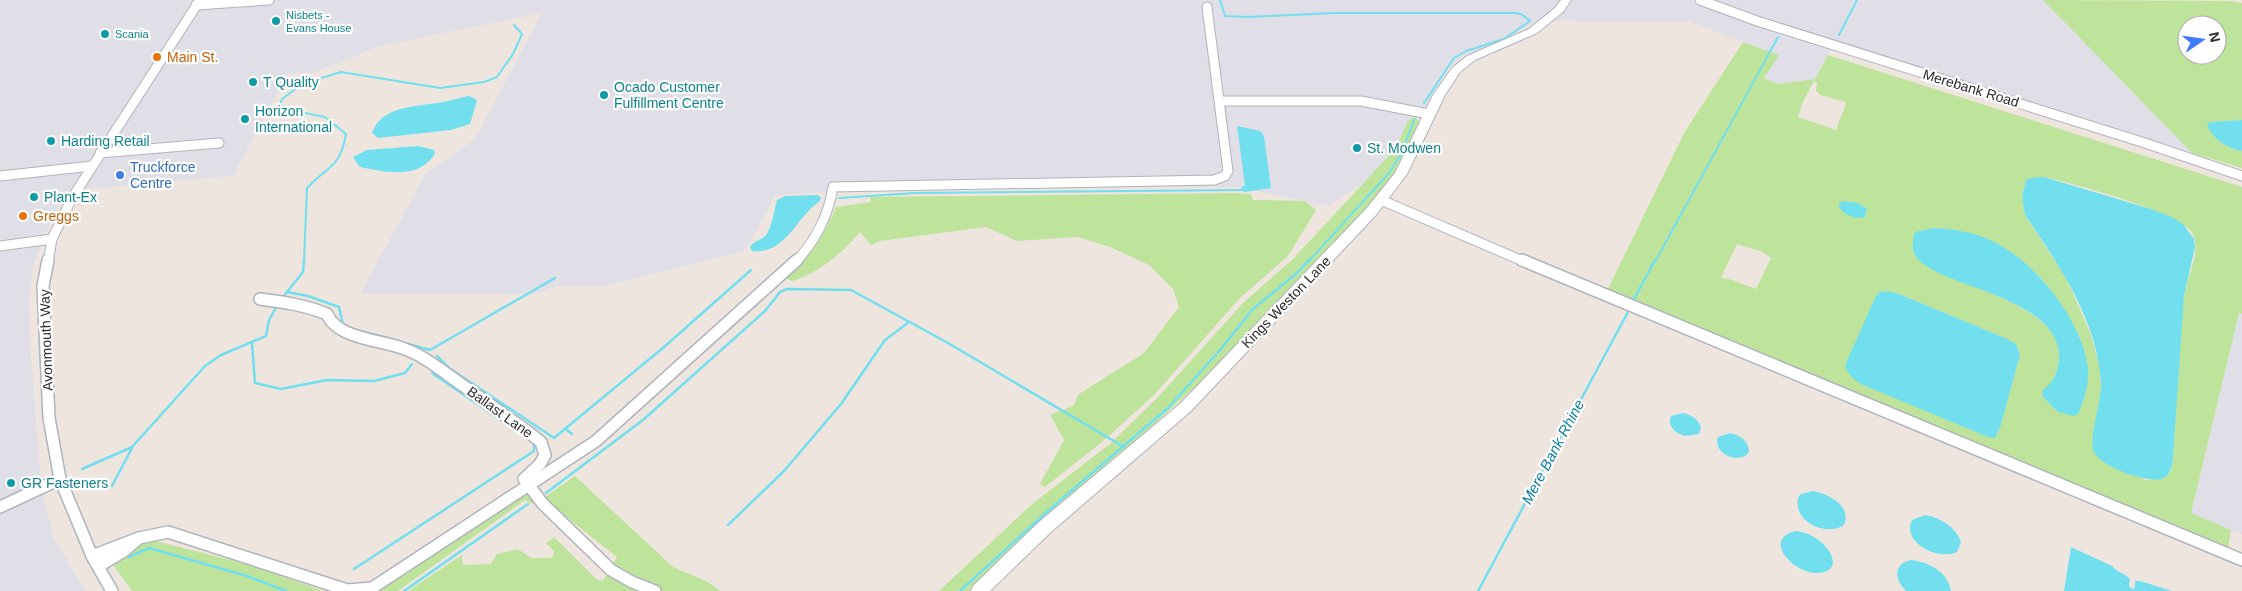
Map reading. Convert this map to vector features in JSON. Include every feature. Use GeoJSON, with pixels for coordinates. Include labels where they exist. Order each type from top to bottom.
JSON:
{"type":"FeatureCollection","features":[{"type":"Feature","properties":{"kind":"street"},"geometry":{"type":"LineString","coordinates":[[198,3],[269,0]]}},
{"type":"Feature","properties":{"kind":"street","name":"Kings Weston Lane"},"geometry":{"type":"LineString","coordinates":[[979,591],[1045,527],[1186,407],[1381,200],[1401,174],[1411,157],[1429,114],[1456,70],[1472,58],[1532,31],[1559,10],[1566,0]]}},
{"type":"Feature","properties":{"kind":"street","name":"Merebank Road"},"geometry":{"type":"LineString","coordinates":[[1700,0],[1758,21],[2118,134],[2242,176]]}},
{"type":"Feature","properties":{"kind":"street","name":"Avonmouth Way"},"geometry":{"type":"LineString","coordinates":[[112,591],[96,561],[60,479],[49,418],[43,286],[52,239],[72,198],[198,3]]}},
{"type":"Feature","properties":{"kind":"street"},"geometry":{"type":"LineString","coordinates":[[96,561],[139,538],[168,532],[348,590],[372,588],[596,441],[792,266],[816,239],[826,222],[833,188],[1214,180],[1225,176],[1228,171],[1207,7]]}},
{"type":"Feature","properties":{"kind":"street"},"geometry":{"type":"LineString","coordinates":[[1220,101],[1361,101],[1429,114]]}},
{"type":"Feature","properties":{"kind":"street"},"geometry":{"type":"LineString","coordinates":[[100,153],[219,143]]}},
{"type":"Feature","properties":{"kind":"street"},"geometry":{"type":"LineString","coordinates":[[0,176],[92,166]]}},
{"type":"Feature","properties":{"kind":"street"},"geometry":{"type":"LineString","coordinates":[[1381,200],[1470,240],[2242,560]]}},
{"type":"Feature","properties":{"kind":"street"},"geometry":{"type":"LineString","coordinates":[[0,246],[52,239]]}},
{"type":"Feature","properties":{"kind":"street","name":"Ballast Lane"},"geometry":{"type":"LineString","coordinates":[[260,299],[304,305],[318,310],[327,314],[329,319],[345,333],[386,342],[408,350],[438,368],[541,442],[545,455],[540,464],[524,480],[530,485]]}},
{"type":"Feature","properties":{"kind":"street"},"geometry":{"type":"LineString","coordinates":[[0,507],[60,479]]}},
{"type":"Feature","properties":{"kind":"street"},"geometry":{"type":"LineString","coordinates":[[530,485],[543,504],[611,570],[632,582],[655,591]]}},
{"type":"Feature","properties":{"kind":"shaded area"},"geometry":{"type":"Polygon","coordinates":[[[0,0],[2043,0],[2192,153],[1835,41],[1815,79],[1778,84],[1764,78],[1778,55],[1690,22],[1538,21],[1507,38],[1464,55],[1447,70],[1394,162],[1328,206],[1237,187],[884,188],[775,195],[745,251],[605,286],[558,286],[536,294],[360,294],[426,174],[475,139],[542,13],[380,46],[316,72],[287,74],[233,176],[66,191],[47,230],[33,266],[29,301],[30,345],[40,471],[45,503],[54,538],[85,591],[0,591],[0,0]]]}},
{"type":"Feature","properties":{"kind":"shaded area"},"geometry":{"type":"Polygon","coordinates":[[[2239,313],[2242,314],[2242,535],[2191,513],[2239,313]]]}},
{"type":"Feature","properties":{"kind":"green space"},"geometry":{"type":"Polygon","coordinates":[[[2043,0],[2231,1],[2242,3],[2242,120],[2210,122],[2213,134],[2220,142],[2242,151],[2242,168],[2192,153],[2043,0]]]}},
{"type":"Feature","properties":{"kind":"green space"},"geometry":{"type":"Polygon","coordinates":[[[1743,42],[1779,55],[1764,78],[1778,84],[1815,79],[1828,55],[2242,187],[2242,314],[2239,313],[2191,513],[2231,530],[2228,549],[1607,291],[1684,133],[1743,42]],[[1814,81],[1803,102],[1798,117],[1836,130],[1846,104],[1845,102],[1821,95],[1816,91],[1817,83],[1814,81]],[[2044,177],[2026,180],[2022,196],[2025,215],[2064,275],[2073,293],[2090,333],[2100,366],[2101,393],[2093,442],[2094,451],[2101,460],[2146,480],[2164,478],[2171,471],[2173,458],[2183,308],[2195,249],[2195,243],[2190,230],[2180,223],[2144,206],[2098,191],[2044,177]],[[1934,228],[1915,256],[1931,267],[1953,278],[2024,309],[2043,322],[2055,338],[2059,358],[2055,376],[2043,391],[2043,397],[2058,412],[2081,340],[2056,297],[2040,278],[2004,248],[1983,238],[1960,231],[1934,228]],[[1737,244],[1721,278],[1756,289],[1771,258],[1763,252],[1737,244]],[[1887,291],[1880,292],[1998,434],[2020,355],[2018,349],[2005,338],[1899,294],[1887,291]]]}},
{"type":"Feature","properties":{"kind":"green space"},"geometry":{"type":"Polygon","coordinates":[[[1415,116],[1420,124],[1400,168],[1380,196],[1203,380],[1063,506],[973,591],[939,591],[1031,505],[1111,443],[1159,396],[1243,303],[1292,260],[1385,160],[1400,139],[1408,121],[1415,116]]]}},
{"type":"Feature","properties":{"kind":"green space"},"geometry":{"type":"Polygon","coordinates":[[[1251,194],[1253,200],[1305,201],[1316,210],[1288,256],[1240,298],[1154,395],[1102,442],[1045,487],[1040,484],[1064,440],[1050,415],[1073,406],[1079,394],[1144,353],[1179,307],[1173,289],[1149,265],[1110,247],[1078,237],[1017,241],[986,227],[880,241],[871,245],[860,232],[838,255],[813,272],[793,281],[784,278],[821,236],[836,207],[871,202],[870,197],[1251,194]]]}},
{"type":"Feature","properties":{"kind":"green space"},"geometry":{"type":"Polygon","coordinates":[[[575,476],[673,567],[706,581],[721,591],[408,591],[462,555],[463,565],[491,564],[497,554],[518,549],[531,558],[552,558],[554,551],[546,543],[554,537],[596,579],[603,581],[617,557],[551,505],[545,497],[575,476]]]}},
{"type":"Feature","properties":{"kind":"green space"},"geometry":{"type":"Polygon","coordinates":[[[528,492],[535,502],[533,504],[525,500],[398,591],[379,591],[528,492]]]}},
{"type":"Feature","properties":{"kind":"green space"},"geometry":{"type":"Polygon","coordinates":[[[152,540],[246,564],[324,591],[132,591],[114,566],[121,557],[131,550],[152,540]]]}},
{"type":"Feature","properties":{"kind":"water"},"geometry":{"type":"Polygon","coordinates":[[[469,96],[477,100],[470,124],[451,130],[378,138],[372,133],[383,117],[399,109],[445,102],[469,96]]]}},
{"type":"Feature","properties":{"kind":"water"},"geometry":{"type":"Polygon","coordinates":[[[2242,120],[2242,151],[2222,143],[2207,126],[2210,122],[2242,120]]]}},
{"type":"Feature","properties":{"kind":"water"},"geometry":{"type":"Polygon","coordinates":[[[1237,126],[1260,131],[1264,136],[1271,188],[1244,192],[1241,188],[1245,185],[1237,126]]]}},
{"type":"Feature","properties":{"kind":"water"},"geometry":{"type":"Polygon","coordinates":[[[418,146],[434,150],[435,154],[420,168],[411,171],[391,172],[360,167],[353,157],[367,150],[418,146]]]}},
{"type":"Feature","properties":{"kind":"water"},"geometry":{"type":"Polygon","coordinates":[[[2044,177],[2172,217],[2183,224],[2194,239],[2195,247],[2184,296],[2172,467],[2164,478],[2147,479],[2125,473],[2104,462],[2093,450],[2092,444],[2101,382],[2098,359],[2092,337],[2084,315],[2063,273],[2025,215],[2022,196],[2026,180],[2044,177]]]}},
{"type":"Feature","properties":{"kind":"water"},"geometry":{"type":"Polygon","coordinates":[[[817,195],[821,197],[820,201],[782,241],[764,251],[752,251],[750,247],[768,232],[777,200],[785,196],[817,195]]]}},
{"type":"Feature","properties":{"kind":"water"},"geometry":{"type":"Polygon","coordinates":[[[1844,201],[1858,203],[1867,209],[1865,217],[1854,217],[1844,212],[1839,207],[1839,203],[1844,201]]]}},
{"type":"Feature","properties":{"kind":"water"},"geometry":{"type":"Polygon","coordinates":[[[1934,228],[1970,233],[1995,242],[2032,269],[2046,284],[2069,317],[2085,352],[2088,381],[2078,414],[2074,416],[2058,412],[2043,397],[2042,391],[2055,376],[2059,358],[2056,340],[2046,326],[2031,313],[2013,303],[1939,273],[1919,261],[1913,246],[1915,232],[1934,228]]]}},
{"type":"Feature","properties":{"kind":"water"},"geometry":{"type":"Polygon","coordinates":[[[1887,291],[1899,294],[2016,344],[2020,355],[2000,428],[1995,438],[1988,437],[1863,385],[1854,379],[1846,369],[1845,365],[1876,296],[1880,292],[1887,291]]]}},
{"type":"Feature","properties":{"kind":"water"},"geometry":{"type":"Polygon","coordinates":[[[1683,413],[1692,416],[1698,422],[1701,427],[1699,434],[1685,436],[1673,429],[1670,423],[1671,416],[1683,413]]]}},
{"type":"Feature","properties":{"kind":"water"},"geometry":{"type":"Polygon","coordinates":[[[1730,433],[1737,435],[1746,442],[1749,452],[1745,456],[1733,458],[1727,456],[1719,448],[1717,443],[1718,437],[1730,433]]]}},
{"type":"Feature","properties":{"kind":"water"},"geometry":{"type":"Polygon","coordinates":[[[1813,491],[1826,495],[1838,502],[1845,512],[1844,525],[1829,529],[1820,528],[1806,520],[1798,507],[1798,498],[1801,494],[1813,491]]]}},
{"type":"Feature","properties":{"kind":"water"},"geometry":{"type":"Polygon","coordinates":[[[1925,515],[1937,518],[1955,531],[1961,542],[1957,552],[1941,554],[1932,552],[1917,543],[1912,536],[1910,528],[1912,520],[1925,515]]]}},
{"type":"Feature","properties":{"kind":"water"},"geometry":{"type":"Polygon","coordinates":[[[1796,531],[1807,534],[1825,545],[1833,560],[1832,566],[1827,571],[1808,572],[1799,568],[1785,555],[1781,548],[1781,541],[1786,535],[1796,531]]]}},
{"type":"Feature","properties":{"kind":"water"},"geometry":{"type":"Polygon","coordinates":[[[2071,547],[2112,566],[2130,579],[2129,586],[2132,589],[2135,588],[2135,581],[2140,581],[2172,591],[2064,591],[2071,547]]]}},
{"type":"Feature","properties":{"kind":"water"},"geometry":{"type":"Polygon","coordinates":[[[1911,560],[1937,569],[1946,578],[1951,591],[1906,591],[1899,582],[1897,572],[1901,565],[1911,560]]]}},
{"type":"Feature","properties":{"kind":"waterway"},"geometry":{"type":"LineString","coordinates":[[1220,0],[1225,16],[1248,17],[1333,13],[1516,13],[1521,14],[1530,21],[1504,39],[1466,51],[1454,58],[1424,103]]}},
{"type":"Feature","properties":{"kind":"waterway","name":"Mere Bank Rhine"},"geometry":{"type":"LineString","coordinates":[[1839,35],[1857,0]]}},
{"type":"Feature","properties":{"kind":"waterway"},"geometry":{"type":"LineString","coordinates":[[304,262],[307,188],[337,160],[346,134],[325,117],[300,112],[280,105],[282,99],[302,84],[341,72],[440,88],[484,82],[497,77],[513,54],[522,34],[514,25]]}},
{"type":"Feature","properties":{"kind":"waterway","name":"Mere Bank Rhine"},"geometry":{"type":"LineString","coordinates":[[1655,262],[1778,37]]}},
{"type":"Feature","properties":{"kind":"waterway"},"geometry":{"type":"LineString","coordinates":[[1308,262],[1389,173],[1402,152],[1414,120]]}},
{"type":"Feature","properties":{"kind":"waterway"},"geometry":{"type":"LineString","coordinates":[[839,198],[915,193],[1242,190]]}},
{"type":"Feature","properties":{"kind":"waterway"},"geometry":{"type":"LineString","coordinates":[[287,292],[303,272],[304,260]]}},
{"type":"Feature","properties":{"kind":"waterway"},"geometry":{"type":"LineString","coordinates":[[1123,446],[1169,407],[1220,350],[1253,309],[1297,273],[1309,260]]}},
{"type":"Feature","properties":{"kind":"waterway","name":"Mere Bank Rhine"},"geometry":{"type":"LineString","coordinates":[[1633,301],[1655,260]]}},
{"type":"Feature","properties":{"kind":"waterway"},"geometry":{"type":"LineString","coordinates":[[437,356],[449,368],[554,438],[664,347],[751,270]]}},
{"type":"Feature","properties":{"kind":"waterway"},"geometry":{"type":"LineString","coordinates":[[401,342],[430,350],[555,278]]}},
{"type":"Feature","properties":{"kind":"waterway"},"geometry":{"type":"LineString","coordinates":[[546,493],[643,420],[765,311],[780,292],[787,289],[851,290],[948,343],[1123,446]]}},
{"type":"Feature","properties":{"kind":"waterway"},"geometry":{"type":"LineString","coordinates":[[283,297],[287,292]]}},
{"type":"Feature","properties":{"kind":"waterway"},"geometry":{"type":"LineString","coordinates":[[287,292],[308,296],[339,307],[343,325]]}},
{"type":"Feature","properties":{"kind":"waterway"},"geometry":{"type":"LineString","coordinates":[[82,469],[132,447],[205,366],[221,355],[266,336],[269,320],[277,306]]}},
{"type":"Feature","properties":{"kind":"waterway","name":"Mere Bank Rhine"},"geometry":{"type":"LineString","coordinates":[[1478,591],[1628,312]]}},
{"type":"Feature","properties":{"kind":"waterway"},"geometry":{"type":"LineString","coordinates":[[728,525],[784,471],[841,404],[885,340],[909,322]]}},
{"type":"Feature","properties":{"kind":"waterway"},"geometry":{"type":"LineString","coordinates":[[352,329],[388,338]]}},
{"type":"Feature","properties":{"kind":"waterway"},"geometry":{"type":"LineString","coordinates":[[252,343],[255,383],[281,389],[327,380],[374,381],[405,373],[412,364]]}},
{"type":"Feature","properties":{"kind":"waterway"},"geometry":{"type":"LineString","coordinates":[[432,373],[505,423]]}},
{"type":"Feature","properties":{"kind":"waterway"},"geometry":{"type":"LineString","coordinates":[[566,429],[572,434]]}},
{"type":"Feature","properties":{"kind":"waterway"},"geometry":{"type":"LineString","coordinates":[[354,569],[534,451],[534,443]]}},
{"type":"Feature","properties":{"kind":"waterway"},"geometry":{"type":"LineString","coordinates":[[960,591],[1050,509],[1123,446]]}},
{"type":"Feature","properties":{"kind":"waterway"},"geometry":{"type":"LineString","coordinates":[[112,486],[132,448]]}},
{"type":"Feature","properties":{"kind":"waterway"},"geometry":{"type":"LineString","coordinates":[[404,591],[528,504]]}},
{"type":"Feature","properties":{"kind":"waterway"},"geometry":{"type":"LineString","coordinates":[[129,557],[149,548],[247,576],[286,591]]}},
{"type":"Feature","properties":{"kind":"place","name":"Nisbets - Evans House"},"geometry":{"type":"Point","coordinates":[276,21]}},
{"type":"Feature","properties":{"kind":"place","name":"Scania"},"geometry":{"type":"Point","coordinates":[105,34]}},
{"type":"Feature","properties":{"kind":"place","name":"Main St."},"geometry":{"type":"Point","coordinates":[157,57]}},
{"type":"Feature","properties":{"kind":"place","name":"T Quality"},"geometry":{"type":"Point","coordinates":[253,82]}},
{"type":"Feature","properties":{"kind":"place","name":"Ocado Customer Fulfillment Centre"},"geometry":{"type":"Point","coordinates":[604,95]}},
{"type":"Feature","properties":{"kind":"place","name":"Horizon International"},"geometry":{"type":"Point","coordinates":[245,119]}},
{"type":"Feature","properties":{"kind":"place","name":"Harding Retail"},"geometry":{"type":"Point","coordinates":[51,141]}},
{"type":"Feature","properties":{"kind":"place","name":"St. Modwen"},"geometry":{"type":"Point","coordinates":[1357,148]}},
{"type":"Feature","properties":{"kind":"place","name":"Truckforce Centre"},"geometry":{"type":"Point","coordinates":[120,175]}},
{"type":"Feature","properties":{"kind":"place","name":"Plant-Ex"},"geometry":{"type":"Point","coordinates":[34,197]}},
{"type":"Feature","properties":{"kind":"place","name":"Greggs"},"geometry":{"type":"Point","coordinates":[23,216]}},
{"type":"Feature","properties":{"kind":"place","name":"GR Fasteners"},"geometry":{"type":"Point","coordinates":[11,483]}}]}
